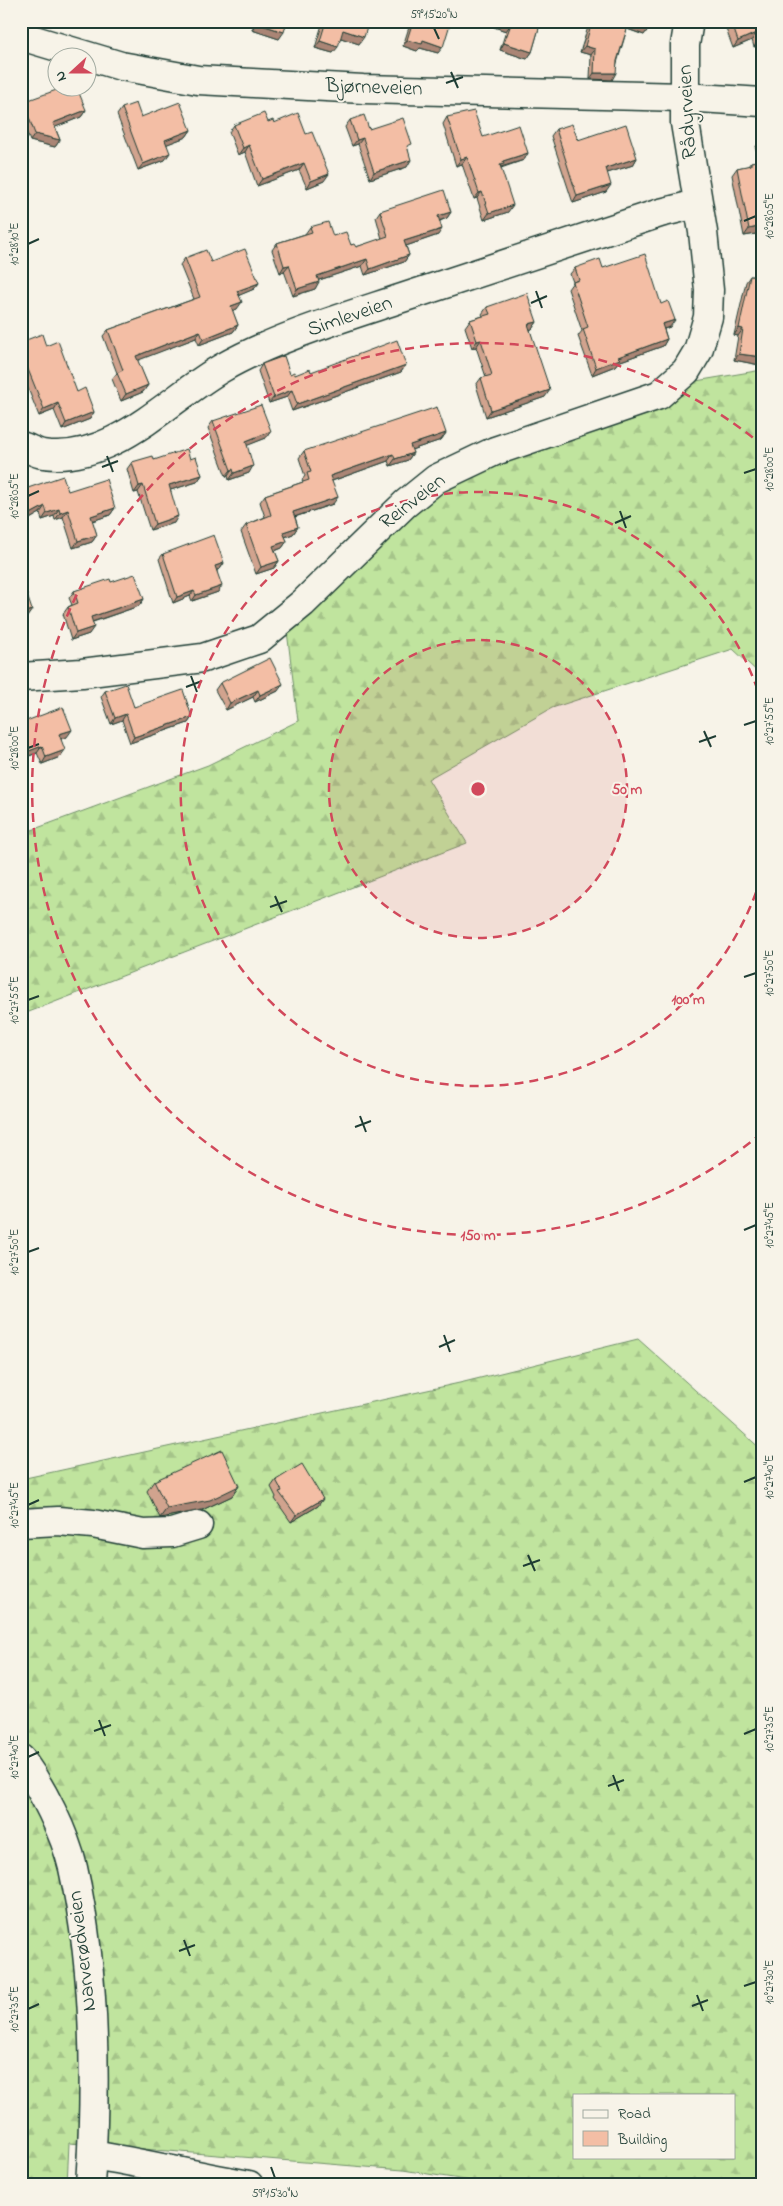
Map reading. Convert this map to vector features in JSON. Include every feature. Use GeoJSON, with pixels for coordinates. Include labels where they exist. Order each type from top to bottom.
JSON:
{"type":"FeatureCollection","features":[{"type":"Feature","properties":{"kind":"street","name":"Rådyrveien"},"geometry":{"type":"LineString","coordinates":[[689,21],[685,45],[685,124],[696,204]]}},
{"type":"Feature","properties":{"kind":"street","name":"Bjørneveien"},"geometry":{"type":"LineString","coordinates":[[21,36],[121,66],[198,80],[363,89],[684,97],[762,102]]}},
{"type":"Feature","properties":{"kind":"street","name":"Simleveien"},"geometry":{"type":"LineString","coordinates":[[21,446],[42,454],[68,454],[94,448],[120,438],[202,380],[253,353],[330,322],[660,213],[696,204]]}},
{"type":"Feature","properties":{"kind":"street","name":"Reinveien"},"geometry":{"type":"LineString","coordinates":[[21,677],[82,674],[203,658],[259,639],[303,602],[405,504],[436,479],[495,451],[659,395],[686,371],[698,351],[708,317],[709,290],[703,232],[696,204]]}},
{"type":"Feature","properties":{"kind":"street"},"geometry":{"type":"LineString","coordinates":[[21,1523],[58,1521],[93,1524],[143,1534],[172,1533],[198,1525]]}},
{"type":"Feature","properties":{"kind":"street","name":"Narverødveien"},"geometry":{"type":"LineString","coordinates":[[21,1759],[60,1828],[73,1867],[86,1949],[91,1999],[94,2068],[90,2185]]}},
{"type":"Feature","properties":{"kind":"street"},"geometry":{"type":"LineString","coordinates":[[92,2155],[137,2161],[193,2175],[249,2185]]}},
{"type":"Feature","properties":{"kind":"green space"},"geometry":{"type":"Polygon","coordinates":[[[762,370],[762,676],[733,649],[552,708],[428,779],[467,843],[21,1015],[21,834],[208,765],[298,721],[287,631],[424,502],[497,462],[664,407],[696,381],[762,370]]]}},
{"type":"Feature","properties":{"kind":"green space"},"geometry":{"type":"Polygon","coordinates":[[[638,1339],[762,1450],[762,2170],[756,2179],[744,2185],[497,2185],[403,2170],[69,2143],[67,2185],[21,2185],[21,1479],[464,1382],[638,1339]]]}},
{"type":"Feature","properties":{"kind":"building"},"geometry":{"type":"Polygon","coordinates":[[[257,21],[287,21],[284,32],[256,23],[257,21]]]}},
{"type":"Feature","properties":{"kind":"building"},"geometry":{"type":"Polygon","coordinates":[[[326,21],[332,23],[332,21],[369,21],[364,37],[343,30],[338,47],[320,41],[326,21]]]}},
{"type":"Feature","properties":{"kind":"building"},"geometry":{"type":"Polygon","coordinates":[[[413,21],[451,21],[443,47],[423,40],[422,44],[407,40],[413,21]]]}},
{"type":"Feature","properties":{"kind":"building"},"geometry":{"type":"Polygon","coordinates":[[[502,21],[541,21],[532,52],[504,43],[511,24],[502,21]]]}},
{"type":"Feature","properties":{"kind":"building"},"geometry":{"type":"Polygon","coordinates":[[[592,21],[651,21],[649,28],[629,22],[617,61],[616,73],[594,73],[595,49],[585,46],[592,21]]]}},
{"type":"Feature","properties":{"kind":"building"},"geometry":{"type":"Polygon","coordinates":[[[731,21],[762,21],[762,39],[759,40],[756,33],[738,41],[731,21]]]}},
{"type":"Feature","properties":{"kind":"building"},"geometry":{"type":"Polygon","coordinates":[[[21,68],[26,82],[21,84],[21,68]]]}},
{"type":"Feature","properties":{"kind":"building"},"geometry":{"type":"Polygon","coordinates":[[[48,93],[48,98],[81,98],[86,110],[53,123],[60,140],[35,134],[23,102],[48,93]]]}},
{"type":"Feature","properties":{"kind":"building"},"geometry":{"type":"Polygon","coordinates":[[[180,102],[191,130],[165,140],[170,153],[143,164],[122,108],[136,103],[141,117],[180,102]]]}},
{"type":"Feature","properties":{"kind":"building"},"geometry":{"type":"Polygon","coordinates":[[[474,111],[483,137],[519,125],[528,153],[503,161],[504,164],[500,165],[513,205],[489,213],[482,192],[479,193],[467,157],[461,159],[447,117],[474,111]]]}},
{"type":"Feature","properties":{"kind":"building"},"geometry":{"type":"Polygon","coordinates":[[[264,113],[268,122],[273,120],[274,123],[298,113],[306,134],[312,132],[329,174],[311,181],[304,163],[262,179],[249,145],[243,148],[234,125],[264,113]]]}},
{"type":"Feature","properties":{"kind":"building"},"geometry":{"type":"Polygon","coordinates":[[[364,115],[369,129],[403,118],[412,144],[407,146],[411,160],[374,172],[363,138],[357,140],[350,120],[364,115]]]}},
{"type":"Feature","properties":{"kind":"building"},"geometry":{"type":"Polygon","coordinates":[[[572,124],[578,140],[626,124],[637,158],[606,168],[611,185],[577,196],[556,129],[572,124]]]}},
{"type":"Feature","properties":{"kind":"building"},"geometry":{"type":"Polygon","coordinates":[[[762,160],[762,226],[749,229],[737,168],[762,160]]]}},
{"type":"Feature","properties":{"kind":"building"},"geometry":{"type":"Polygon","coordinates":[[[444,190],[451,212],[438,216],[442,229],[404,241],[409,255],[370,269],[367,259],[317,276],[319,282],[297,289],[289,265],[284,266],[277,243],[312,232],[310,227],[328,222],[333,236],[346,232],[351,245],[354,244],[356,247],[388,236],[380,211],[444,190]]]}},
{"type":"Feature","properties":{"kind":"building"},"geometry":{"type":"Polygon","coordinates":[[[245,249],[259,283],[237,291],[242,302],[231,306],[238,325],[203,339],[200,331],[136,356],[148,385],[126,394],[117,373],[123,370],[108,330],[200,297],[185,258],[206,250],[211,262],[245,249]]]}},
{"type":"Feature","properties":{"kind":"building"},"geometry":{"type":"Polygon","coordinates":[[[645,254],[661,304],[668,301],[675,320],[662,324],[667,339],[618,357],[620,359],[596,368],[583,329],[588,327],[573,282],[579,280],[575,268],[600,259],[603,268],[645,254]]]}},
{"type":"Feature","properties":{"kind":"building"},"geometry":{"type":"Polygon","coordinates":[[[750,276],[762,277],[762,357],[739,354],[743,329],[739,328],[750,276]]]}},
{"type":"Feature","properties":{"kind":"building"},"geometry":{"type":"Polygon","coordinates":[[[527,293],[537,322],[528,324],[550,390],[491,410],[481,378],[492,375],[481,340],[477,341],[470,320],[490,314],[487,307],[527,293]]]}},
{"type":"Feature","properties":{"kind":"building"},"geometry":{"type":"Polygon","coordinates":[[[42,334],[46,346],[58,341],[77,392],[85,388],[94,412],[66,423],[58,403],[44,409],[21,352],[21,342],[42,334]]]}},
{"type":"Feature","properties":{"kind":"building"},"geometry":{"type":"Polygon","coordinates":[[[397,340],[406,365],[297,404],[292,390],[274,397],[262,364],[284,356],[290,374],[294,372],[295,375],[310,369],[311,372],[397,340]]]}},
{"type":"Feature","properties":{"kind":"building"},"geometry":{"type":"Polygon","coordinates":[[[261,405],[271,431],[246,441],[253,466],[234,473],[233,469],[231,470],[213,421],[261,405]]]}},
{"type":"Feature","properties":{"kind":"building"},"geometry":{"type":"Polygon","coordinates":[[[437,407],[446,433],[410,445],[413,453],[395,459],[393,454],[330,476],[338,497],[293,512],[298,527],[283,532],[287,541],[273,546],[279,561],[261,567],[246,525],[271,515],[265,495],[309,480],[307,473],[311,472],[304,451],[437,407]]]}},
{"type":"Feature","properties":{"kind":"building"},"geometry":{"type":"Polygon","coordinates":[[[187,449],[190,459],[196,457],[202,475],[169,485],[178,516],[155,524],[143,485],[139,486],[132,462],[153,456],[154,460],[187,449]]]}},
{"type":"Feature","properties":{"kind":"building"},"geometry":{"type":"Polygon","coordinates":[[[63,476],[68,491],[106,479],[115,508],[91,516],[97,535],[78,541],[68,510],[60,513],[59,509],[47,513],[45,506],[21,519],[21,481],[25,489],[63,476]]]}},
{"type":"Feature","properties":{"kind":"building"},"geometry":{"type":"Polygon","coordinates":[[[214,535],[224,563],[215,566],[222,586],[196,595],[194,591],[177,597],[163,554],[214,535]]]}},
{"type":"Feature","properties":{"kind":"building"},"geometry":{"type":"Polygon","coordinates":[[[135,574],[144,599],[91,617],[94,627],[76,633],[68,607],[78,603],[74,591],[110,579],[111,582],[135,574]]]}},
{"type":"Feature","properties":{"kind":"building"},"geometry":{"type":"Polygon","coordinates":[[[21,580],[32,610],[21,613],[21,580]]]}},
{"type":"Feature","properties":{"kind":"building"},"geometry":{"type":"Polygon","coordinates":[[[270,658],[283,684],[260,695],[258,690],[230,703],[220,683],[270,658]]]}},
{"type":"Feature","properties":{"kind":"building"},"geometry":{"type":"Polygon","coordinates":[[[126,684],[134,707],[183,690],[192,717],[134,737],[126,714],[115,718],[105,691],[126,684]]]}},
{"type":"Feature","properties":{"kind":"building"},"geometry":{"type":"Polygon","coordinates":[[[63,707],[72,730],[59,734],[65,750],[46,757],[42,746],[21,754],[21,723],[63,707]]]}},
{"type":"Feature","properties":{"kind":"building"},"geometry":{"type":"Polygon","coordinates":[[[222,1450],[239,1486],[210,1500],[167,1508],[154,1481],[222,1450]]]}},
{"type":"Feature","properties":{"kind":"building"},"geometry":{"type":"Polygon","coordinates":[[[302,1464],[323,1499],[296,1515],[279,1492],[282,1491],[276,1480],[302,1464]]]}}]}
